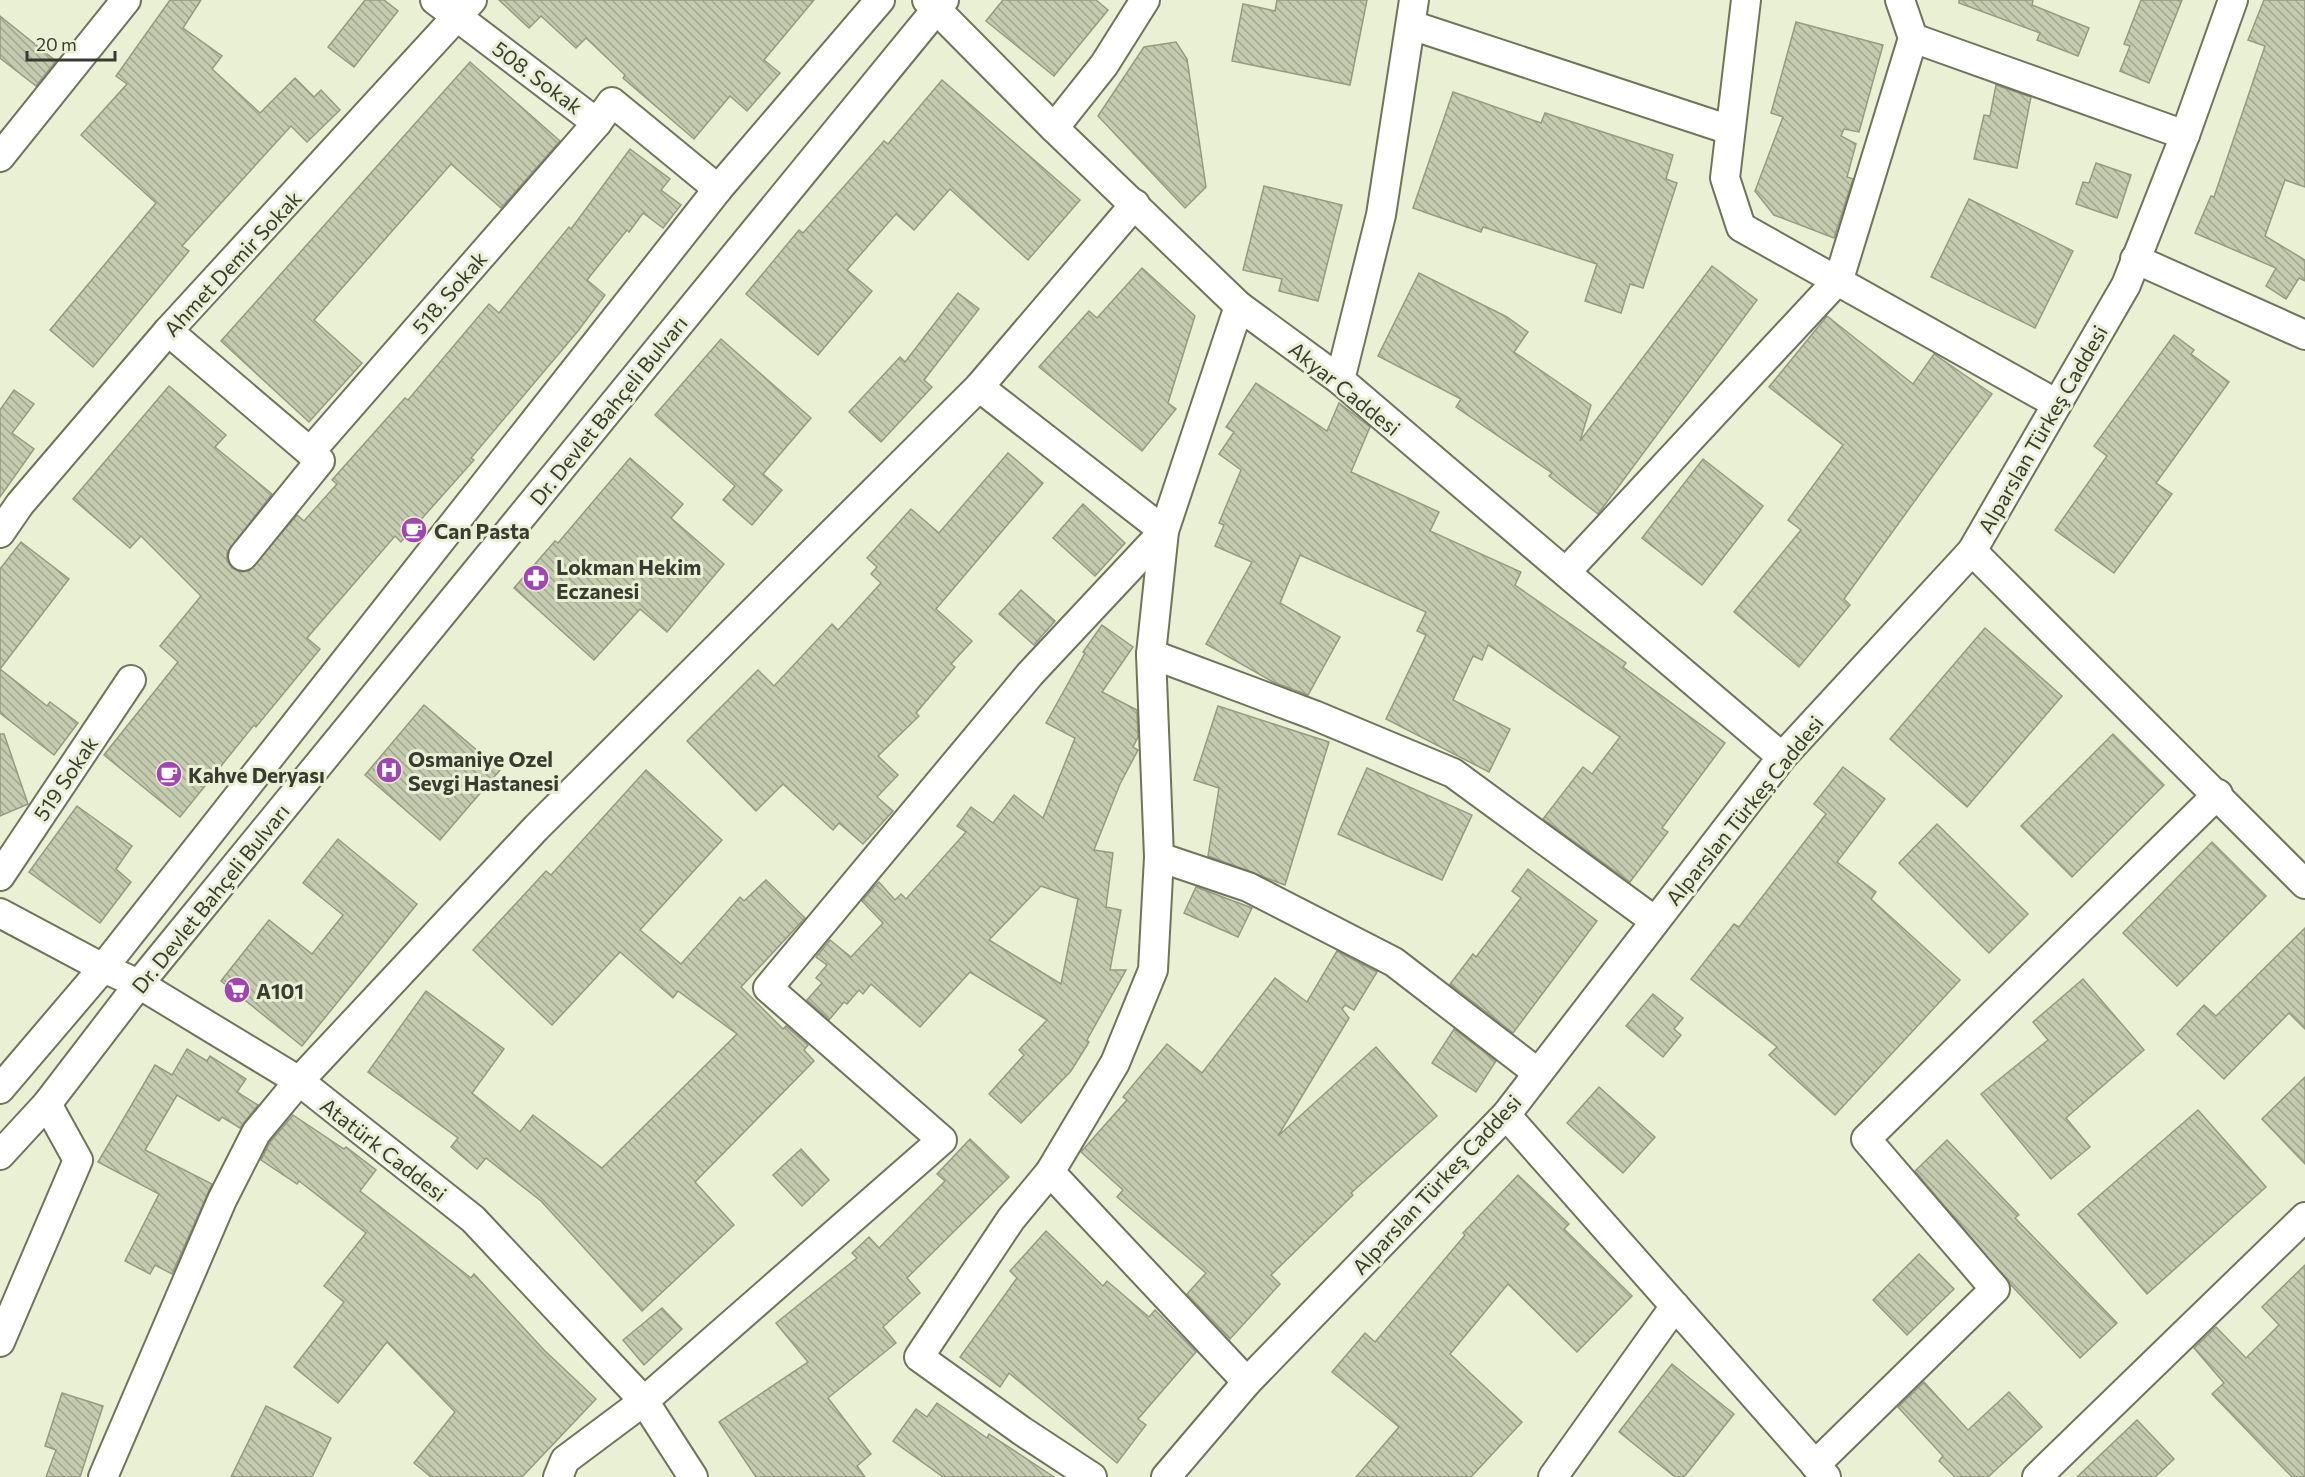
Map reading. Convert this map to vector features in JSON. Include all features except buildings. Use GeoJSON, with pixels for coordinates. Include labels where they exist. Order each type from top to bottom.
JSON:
{"type":"FeatureCollection","features":[{"type":"Feature","properties":{"kind":"street"},"geometry":{"type":"LineString","coordinates":[[0,157],[126,0]]}},
{"type":"Feature","properties":{"kind":"street","name":"508. Sokak"},"geometry":{"type":"LineString","coordinates":[[435,0],[465,9],[597,123],[612,102],[718,189]]}},
{"type":"Feature","properties":{"kind":"street","name":"Dr. Devlet Bahçeli Bulvarı"},"geometry":{"type":"LineString","coordinates":[[0,1089],[103,968],[718,189],[880,0]]}},
{"type":"Feature","properties":{"kind":"street"},"geometry":{"type":"LineString","coordinates":[[1054,128],[1104,65],[1144,0]]}},
{"type":"Feature","properties":{"kind":"street"},"geometry":{"type":"LineString","coordinates":[[1746,0],[1725,178],[1741,227],[1839,279],[2057,404]]}},
{"type":"Feature","properties":{"kind":"street"},"geometry":{"type":"LineString","coordinates":[[1566,572],[1839,279],[1913,38],[1900,0]]}},
{"type":"Feature","properties":{"kind":"street","name":"Alparslan Türkeş Caddesi"},"geometry":{"type":"LineString","coordinates":[[1166,1477],[1247,1382],[1506,1115],[1782,757],[1972,551],[2126,285],[2185,135],[2233,0]]}},
{"type":"Feature","properties":{"kind":"street","name":"Dr. Devlet Bahçeli Bulvarı"},"geometry":{"type":"LineString","coordinates":[[0,1155],[46,1104],[139,984],[936,3]]}},
{"type":"Feature","properties":{"kind":"street","name":"Akyar Caddesi"},"geometry":{"type":"LineString","coordinates":[[936,3],[1054,128],[1239,306],[1340,380],[1782,757]]}},
{"type":"Feature","properties":{"kind":"street","name":"Ahmet Demir Sokak"},"geometry":{"type":"LineString","coordinates":[[0,533],[20,504],[168,331],[465,9]]}},
{"type":"Feature","properties":{"kind":"street"},"geometry":{"type":"LineString","coordinates":[[1340,380],[1381,215],[1412,13],[1730,130]]}},
{"type":"Feature","properties":{"kind":"street"},"geometry":{"type":"LineString","coordinates":[[1913,38],[2185,135]]}},
{"type":"Feature","properties":{"kind":"street","name":"518. Sokak"},"geometry":{"type":"LineString","coordinates":[[243,556],[315,456],[597,123]]}},
{"type":"Feature","properties":{"kind":"street"},"geometry":{"type":"LineString","coordinates":[[103,1477],[222,1200],[256,1133],[298,1081],[536,828],[978,387],[1135,204]]}},
{"type":"Feature","properties":{"kind":"street"},"geometry":{"type":"LineString","coordinates":[[2135,259],[2305,335]]}},
{"type":"Feature","properties":{"kind":"street"},"geometry":{"type":"LineString","coordinates":[[1092,1477],[1022,1431],[919,1357],[1011,1219],[1050,1172],[1115,1062],[1153,970],[1159,857],[1151,654],[1164,531],[1239,306]]}},
{"type":"Feature","properties":{"kind":"street"},"geometry":{"type":"LineString","coordinates":[[168,331],[315,456]]}},
{"type":"Feature","properties":{"kind":"street"},"geometry":{"type":"LineString","coordinates":[[978,387],[1164,531]]}},
{"type":"Feature","properties":{"kind":"street"},"geometry":{"type":"LineString","coordinates":[[558,1477],[565,1461],[644,1401],[942,1140],[768,988],[1030,674],[1164,531]]}},
{"type":"Feature","properties":{"kind":"street"},"geometry":{"type":"LineString","coordinates":[[1972,551],[2305,884]]}},
{"type":"Feature","properties":{"kind":"street"},"geometry":{"type":"LineString","coordinates":[[1151,654],[1314,715],[1453,774],[1655,921]]}},
{"type":"Feature","properties":{"kind":"street","name":"519 Sokak"},"geometry":{"type":"LineString","coordinates":[[0,876],[131,680]]}},
{"type":"Feature","properties":{"kind":"street"},"geometry":{"type":"LineString","coordinates":[[1506,1115],[1821,1471],[1995,1289],[1866,1139],[2218,795]]}},
{"type":"Feature","properties":{"kind":"street"},"geometry":{"type":"LineString","coordinates":[[1159,857],[1248,887],[1394,962],[1538,1073]]}},
{"type":"Feature","properties":{"kind":"street","name":"Atatürk Caddesi"},"geometry":{"type":"LineString","coordinates":[[0,913],[103,968],[139,984],[298,1081],[473,1219],[644,1401],[693,1477]]}},
{"type":"Feature","properties":{"kind":"street"},"geometry":{"type":"LineString","coordinates":[[0,1342],[78,1160],[46,1104]]}},
{"type":"Feature","properties":{"kind":"street"},"geometry":{"type":"LineString","coordinates":[[1050,1172],[1247,1382]]}},
{"type":"Feature","properties":{"kind":"street"},"geometry":{"type":"LineString","coordinates":[[2037,1477],[2305,1217]]}},
{"type":"Feature","properties":{"kind":"street"},"geometry":{"type":"LineString","coordinates":[[1553,1477],[1675,1306]]}},
{"type":"Feature","properties":{"kind":"place","name":"Can Pasta"},"geometry":{"type":"Point","coordinates":[414,530]}},
{"type":"Feature","properties":{"kind":"place","name":"Lokman Hekim Eczanesi"},"geometry":{"type":"Point","coordinates":[536,578]}},
{"type":"Feature","properties":{"kind":"place","name":"Osmaniye Ozel Sevgi Hastanesi"},"geometry":{"type":"Point","coordinates":[389,770]}},
{"type":"Feature","properties":{"kind":"place","name":"Kahve Deryası"},"geometry":{"type":"Point","coordinates":[169,774]}},
{"type":"Feature","properties":{"kind":"place","name":"A101"},"geometry":{"type":"Point","coordinates":[237,990]}}]}
